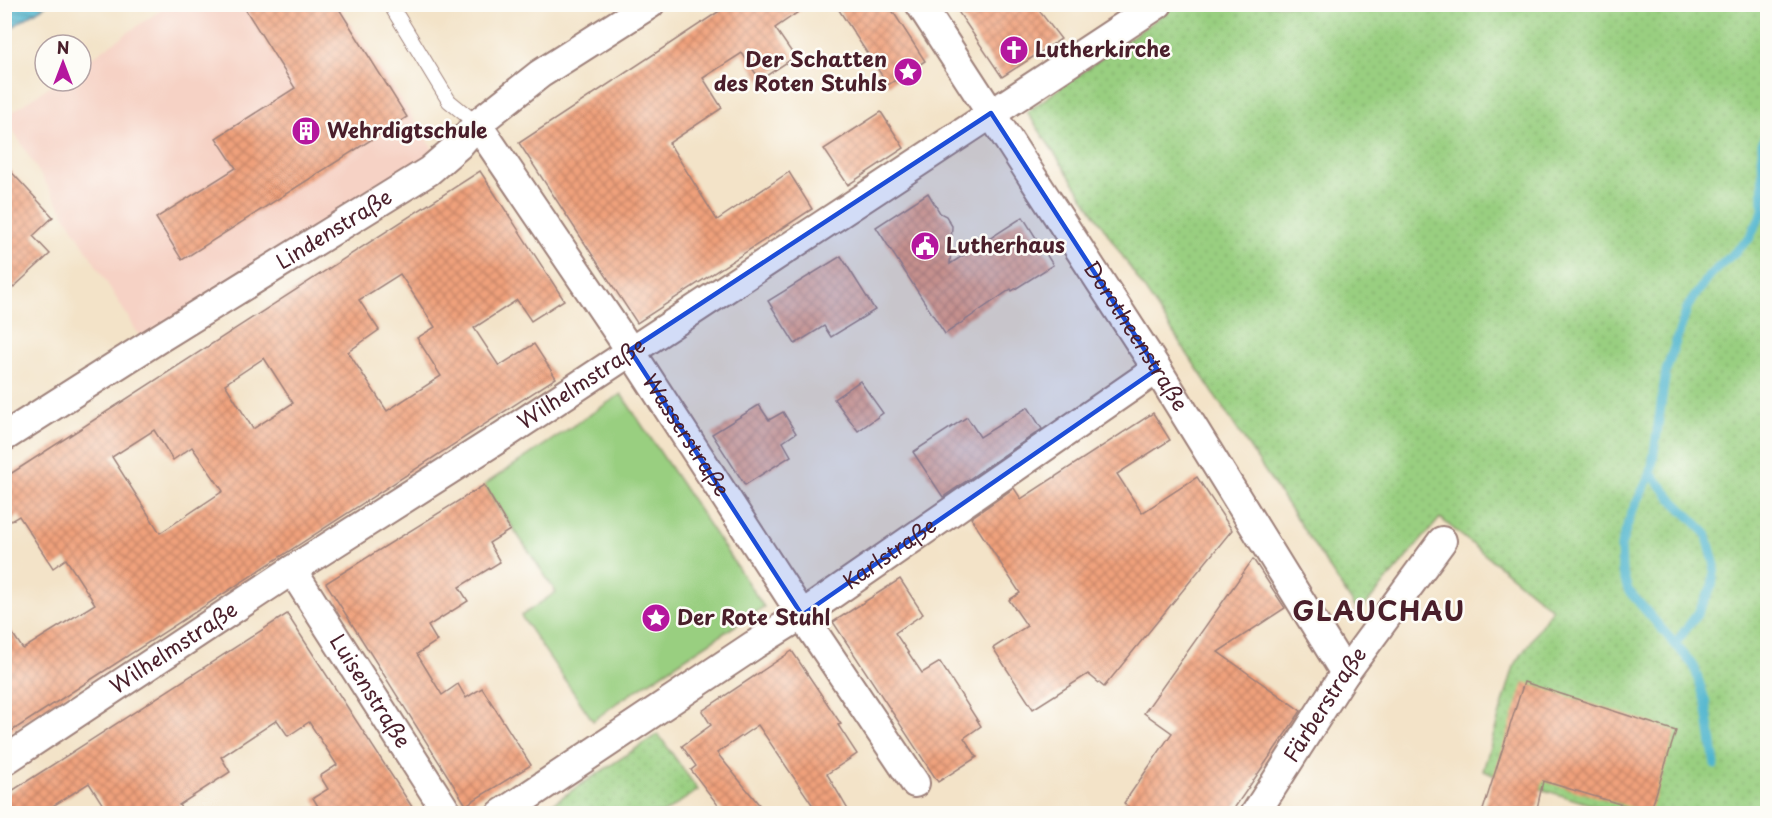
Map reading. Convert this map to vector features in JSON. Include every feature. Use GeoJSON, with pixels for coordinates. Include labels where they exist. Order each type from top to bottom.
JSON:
{"type":"FeatureCollection","features":[{"type":"Feature","properties":{"kind":"street","name":"Lindenstraße"},"geometry":{"type":"LineString","coordinates":[[4,436],[429,171],[458,146],[477,124],[540,74],[650,4]]}},
{"type":"Feature","properties":{"kind":"street","name":"Dorotheenstraße"},"geometry":{"type":"LineString","coordinates":[[920,4],[1157,369],[1345,673]]}},
{"type":"Feature","properties":{"kind":"street","name":"Wilhelmstraße"},"geometry":{"type":"LineString","coordinates":[[4,762],[292,570],[504,435],[1158,4]]}},
{"type":"Feature","properties":{"kind":"street","name":"Wasserstraße"},"geometry":{"type":"LineString","coordinates":[[477,124],[630,350],[802,615],[915,783]]}},
{"type":"Feature","properties":{"kind":"street","name":"Karlstraße"},"geometry":{"type":"LineString","coordinates":[[501,813],[802,615],[1157,369]]}},
{"type":"Feature","properties":{"kind":"street","name":"Färberstraße"},"geometry":{"type":"LineString","coordinates":[[1255,813],[1345,673],[1442,541]]}},
{"type":"Feature","properties":{"kind":"street","name":"Luisenstraße"},"geometry":{"type":"LineString","coordinates":[[292,570],[448,813]]}},
{"type":"Feature","properties":{"kind":"lane","name":"Wasserstraße"},"geometry":{"type":"LineString","coordinates":[[390,4],[449,101],[477,124]]}},
{"type":"Feature","properties":{"kind":"highlighted area"},"geometry":{"type":"Polygon","coordinates":[[[991,113],[1157,369],[802,615],[630,350],[991,113]]]}},
{"type":"Feature","properties":{"kind":"shaded area"},"geometry":{"type":"Polygon","coordinates":[[[168,5],[339,5],[433,149],[420,165],[142,340],[5,117],[40,93],[93,93],[93,57],[168,5]]]}},
{"type":"Feature","properties":{"kind":"green space"},"geometry":{"type":"Polygon","coordinates":[[[1176,5],[1767,5],[1767,813],[1618,813],[1483,771],[1514,666],[1552,609],[1440,518],[1359,613],[1027,112],[1176,5]]]}},
{"type":"Feature","properties":{"kind":"green space"},"geometry":{"type":"Polygon","coordinates":[[[621,394],[764,607],[618,702],[593,721],[521,616],[556,592],[484,485],[621,394]]]}},
{"type":"Feature","properties":{"kind":"green space"},"geometry":{"type":"Polygon","coordinates":[[[658,734],[698,790],[664,813],[538,813],[658,734]]]}},
{"type":"Feature","properties":{"kind":"water"},"geometry":{"type":"Polygon","coordinates":[[[5,4],[46,4],[46,5],[5,32],[5,4]]]}},
{"type":"Feature","properties":{"kind":"building","name":"Wehrdigtschule"},"geometry":{"type":"Polygon","coordinates":[[[242,4],[336,4],[407,117],[182,260],[156,218],[236,168],[216,138],[295,88],[242,4]]]}},
{"type":"Feature","properties":{"kind":"building"},"geometry":{"type":"Polygon","coordinates":[[[730,4],[810,4],[775,28],[795,57],[760,80],[742,53],[703,78],[722,108],[669,143],[717,220],[789,172],[812,209],[637,323],[519,143],[730,4]]]}},
{"type":"Feature","properties":{"kind":"building"},"geometry":{"type":"Polygon","coordinates":[[[835,4],[888,4],[925,61],[888,85],[835,4]]]}},
{"type":"Feature","properties":{"kind":"building","name":"Lutherkirche"},"geometry":{"type":"Polygon","coordinates":[[[953,4],[1034,4],[1061,39],[1002,77],[953,4]]]}},
{"type":"Feature","properties":{"kind":"building"},"geometry":{"type":"Polygon","coordinates":[[[881,112],[904,148],[848,185],[824,149],[881,112]]]}},
{"type":"Feature","properties":{"kind":"building"},"geometry":{"type":"Polygon","coordinates":[[[4,164],[53,217],[33,236],[50,254],[4,296],[4,164]]]}},
{"type":"Feature","properties":{"kind":"building"},"geometry":{"type":"Polygon","coordinates":[[[480,171],[564,300],[531,321],[517,300],[474,328],[499,366],[534,344],[556,378],[4,736],[4,621],[23,649],[95,604],[66,559],[53,568],[19,516],[4,525],[4,478],[480,171]],[[400,274],[359,300],[379,330],[348,352],[387,411],[441,376],[417,338],[435,327],[400,274]],[[264,358],[225,384],[253,429],[293,403],[264,358]],[[154,430],[112,457],[160,533],[223,491],[192,447],[173,460],[154,430]]]}},
{"type":"Feature","properties":{"kind":"building"},"geometry":{"type":"Polygon","coordinates":[[[928,193],[940,213],[946,216],[952,226],[950,264],[1023,217],[1053,265],[1012,291],[1011,289],[945,334],[876,227],[928,193]]]}},
{"type":"Feature","properties":{"kind":"building"},"geometry":{"type":"Polygon","coordinates":[[[841,256],[875,310],[831,337],[824,326],[795,344],[768,301],[841,256]]]}},
{"type":"Feature","properties":{"kind":"building"},"geometry":{"type":"Polygon","coordinates":[[[860,381],[883,413],[858,431],[834,399],[860,381]]]}},
{"type":"Feature","properties":{"kind":"building"},"geometry":{"type":"Polygon","coordinates":[[[759,405],[769,420],[783,412],[796,433],[783,442],[791,456],[745,485],[712,434],[759,405]]]}},
{"type":"Feature","properties":{"kind":"building"},"geometry":{"type":"Polygon","coordinates":[[[1028,407],[1042,429],[943,497],[913,452],[967,417],[980,437],[1028,407]]]}},
{"type":"Feature","properties":{"kind":"building"},"geometry":{"type":"Polygon","coordinates":[[[1153,413],[1170,440],[1117,474],[1142,513],[1197,477],[1232,530],[1104,687],[1088,674],[1033,709],[993,648],[1027,626],[1009,600],[1020,593],[971,518],[1014,488],[1021,499],[1153,413]]]}},
{"type":"Feature","properties":{"kind":"building"},"geometry":{"type":"Polygon","coordinates":[[[484,485],[510,530],[489,543],[500,562],[459,587],[468,601],[428,626],[437,641],[417,654],[442,695],[458,684],[466,698],[482,688],[531,765],[466,805],[326,583],[484,485]]]}},
{"type":"Feature","properties":{"kind":"building"},"geometry":{"type":"Polygon","coordinates":[[[1253,559],[1285,608],[1218,652],[1301,711],[1231,813],[1134,813],[1124,803],[1172,733],[1144,713],[1253,559]]]}},
{"type":"Feature","properties":{"kind":"building"},"geometry":{"type":"Polygon","coordinates":[[[900,579],[923,614],[895,633],[922,673],[940,662],[981,726],[964,738],[977,757],[938,782],[833,622],[900,579]]]}},
{"type":"Feature","properties":{"kind":"building"},"geometry":{"type":"Polygon","coordinates":[[[287,614],[416,813],[322,813],[313,798],[328,789],[320,776],[337,765],[309,722],[288,736],[277,720],[221,757],[230,772],[179,805],[185,813],[108,813],[89,783],[42,813],[4,813],[4,796],[287,614]]]}},
{"type":"Feature","properties":{"kind":"building"},"geometry":{"type":"Polygon","coordinates":[[[792,651],[841,724],[838,725],[857,754],[827,774],[850,813],[818,813],[758,725],[717,753],[766,813],[724,813],[691,770],[696,766],[682,746],[711,725],[702,711],[792,651]]]}},
{"type":"Feature","properties":{"kind":"building"},"geometry":{"type":"Polygon","coordinates":[[[1524,682],[1676,731],[1650,813],[1543,781],[1536,813],[1482,813],[1524,682]]]}},
{"type":"Feature","properties":{"kind":"waterway"},"geometry":{"type":"LineString","coordinates":[[1715,765],[1706,703],[1694,666],[1628,590],[1622,570],[1621,546],[1631,514],[1651,473],[1666,371],[1688,306],[1709,276],[1749,239],[1763,211],[1762,144],[1768,129]]}},
{"type":"Feature","properties":{"kind":"waterway"},"geometry":{"type":"LineString","coordinates":[[1651,473],[1671,498],[1706,533],[1715,566],[1712,586],[1698,613],[1675,644]]}},
{"type":"Feature","properties":{"kind":"place","name":"Lutherkirche"},"geometry":{"type":"Point","coordinates":[1014,50]}},
{"type":"Feature","properties":{"kind":"place","name":"Der Schatten des Roten Stuhls"},"geometry":{"type":"Point","coordinates":[908,72]}},
{"type":"Feature","properties":{"kind":"place","name":"Wehrdigtschule"},"geometry":{"type":"Point","coordinates":[306,131]}},
{"type":"Feature","properties":{"kind":"place","name":"Lutherhaus"},"geometry":{"type":"Point","coordinates":[925,246]}},
{"type":"Feature","properties":{"kind":"place","name":"Der Rote Stuhl"},"geometry":{"type":"Point","coordinates":[656,618]}},
{"type":"Feature","properties":{"kind":"district","name":"GLAUCHAU"},"geometry":{"type":"Point","coordinates":[1379,612]}}]}
